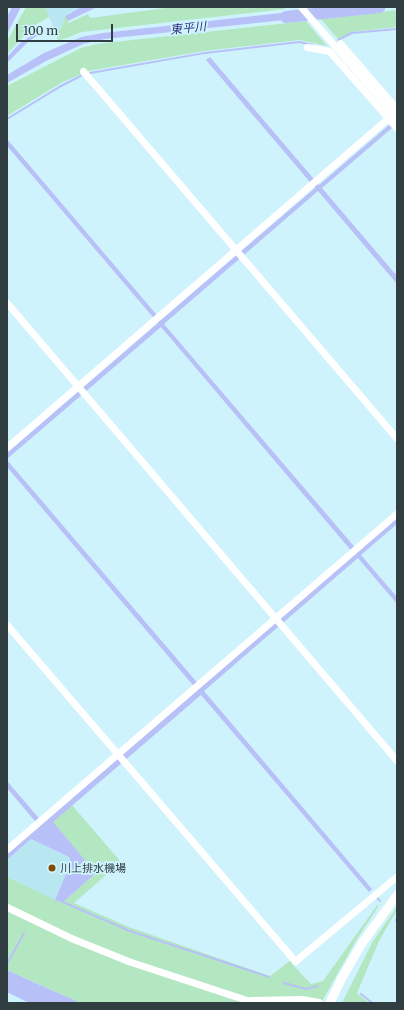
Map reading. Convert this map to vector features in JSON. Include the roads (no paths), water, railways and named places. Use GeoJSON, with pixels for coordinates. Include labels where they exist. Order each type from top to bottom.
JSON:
{"type":"FeatureCollection","features":[{"type":"Feature","properties":{"kind":"main road"},"geometry":{"type":"LineString","coordinates":[[329,1003],[340,978],[362,942],[397,894]]}},
{"type":"Feature","properties":{"kind":"street"},"geometry":{"type":"LineString","coordinates":[[301,7],[397,118]]}},
{"type":"Feature","properties":{"kind":"street"},"geometry":{"type":"LineString","coordinates":[[340,42],[397,109]]}},
{"type":"Feature","properties":{"kind":"street"},"geometry":{"type":"LineString","coordinates":[[307,47],[329,51],[397,128]]}},
{"type":"Feature","properties":{"kind":"street"},"geometry":{"type":"LineString","coordinates":[[83,71],[397,439]]}},
{"type":"Feature","properties":{"kind":"street"},"geometry":{"type":"LineString","coordinates":[[7,447],[81,389],[157,318],[239,254],[314,183],[388,118]]}},
{"type":"Feature","properties":{"kind":"street"},"geometry":{"type":"LineString","coordinates":[[7,303],[397,761]]}},
{"type":"Feature","properties":{"kind":"street"},"geometry":{"type":"LineString","coordinates":[[7,849],[397,513]]}},
{"type":"Feature","properties":{"kind":"street"},"geometry":{"type":"LineString","coordinates":[[7,625],[295,961],[397,876]]}},
{"type":"Feature","properties":{"kind":"street"},"geometry":{"type":"LineString","coordinates":[[7,907],[72,938],[128,961],[256,1003]]}},
{"type":"Feature","properties":{"kind":"street"},"geometry":{"type":"LineString","coordinates":[[247,1000],[302,999],[319,1002]]}},
{"type":"Feature","properties":{"kind":"water"},"geometry":{"type":"Polygon","coordinates":[[[12,7],[21,7],[7,34],[7,17],[12,7]]]}},
{"type":"Feature","properties":{"kind":"water"},"geometry":{"type":"Polygon","coordinates":[[[81,7],[97,7],[68,21],[65,16],[81,7]]]}},
{"type":"Feature","properties":{"kind":"water"},"geometry":{"type":"Polygon","coordinates":[[[299,11],[303,18],[105,39],[83,44],[46,61],[7,83],[7,75],[44,53],[81,37],[103,33],[299,11]]]}},
{"type":"Feature","properties":{"kind":"water"},"geometry":{"type":"Polygon","coordinates":[[[39,30],[40,34],[29,41],[7,63],[7,57],[19,44],[39,30]]]}},
{"type":"Feature","properties":{"kind":"water"},"geometry":{"type":"Polygon","coordinates":[[[210,57],[319,185],[389,125],[392,128],[322,188],[397,276],[397,284],[318,191],[164,324],[358,551],[397,517],[397,524],[361,555],[397,597],[397,604],[358,558],[204,691],[372,889],[369,892],[201,695],[53,822],[96,873],[62,903],[55,900],[71,862],[69,857],[31,839],[7,860],[7,854],[39,826],[7,788],[7,781],[43,823],[197,690],[7,467],[7,460],[201,687],[354,554],[161,327],[7,459],[7,453],[158,323],[7,146],[7,139],[161,320],[315,188],[206,60],[210,57]]]}},
{"type":"Feature","properties":{"kind":"water"},"geometry":{"type":"Polygon","coordinates":[[[7,970],[81,1003],[29,1003],[7,992],[7,970]]]}},
{"type":"Feature","properties":{"kind":"waterway","name":"東平川"},"geometry":{"type":"LineString","coordinates":[[286,17],[379,7]]}},
{"type":"Feature","properties":{"kind":"waterway"},"geometry":{"type":"LineString","coordinates":[[338,40],[352,33],[397,29]]}},
{"type":"Feature","properties":{"kind":"waterway"},"geometry":{"type":"LineString","coordinates":[[90,73],[205,53],[299,42],[313,45]]}},
{"type":"Feature","properties":{"kind":"waterway"},"geometry":{"type":"LineString","coordinates":[[7,119],[61,86],[81,76]]}},
{"type":"Feature","properties":{"kind":"waterway"},"geometry":{"type":"LineString","coordinates":[[377,898],[380,901]]}},
{"type":"Feature","properties":{"kind":"waterway"},"geometry":{"type":"LineString","coordinates":[[63,902],[130,931],[269,977]]}},
{"type":"Feature","properties":{"kind":"waterway"},"geometry":{"type":"LineString","coordinates":[[7,964],[24,933]]}},
{"type":"Feature","properties":{"kind":"waterway"},"geometry":{"type":"LineString","coordinates":[[284,983],[306,989],[318,986]]}},
{"type":"Feature","properties":{"kind":"waterway"},"geometry":{"type":"LineString","coordinates":[[361,994],[372,1003]]}},
{"type":"Feature","properties":{"kind":"place","name":"川上排水機場"},"geometry":{"type":"Point","coordinates":[52,868]}}]}
